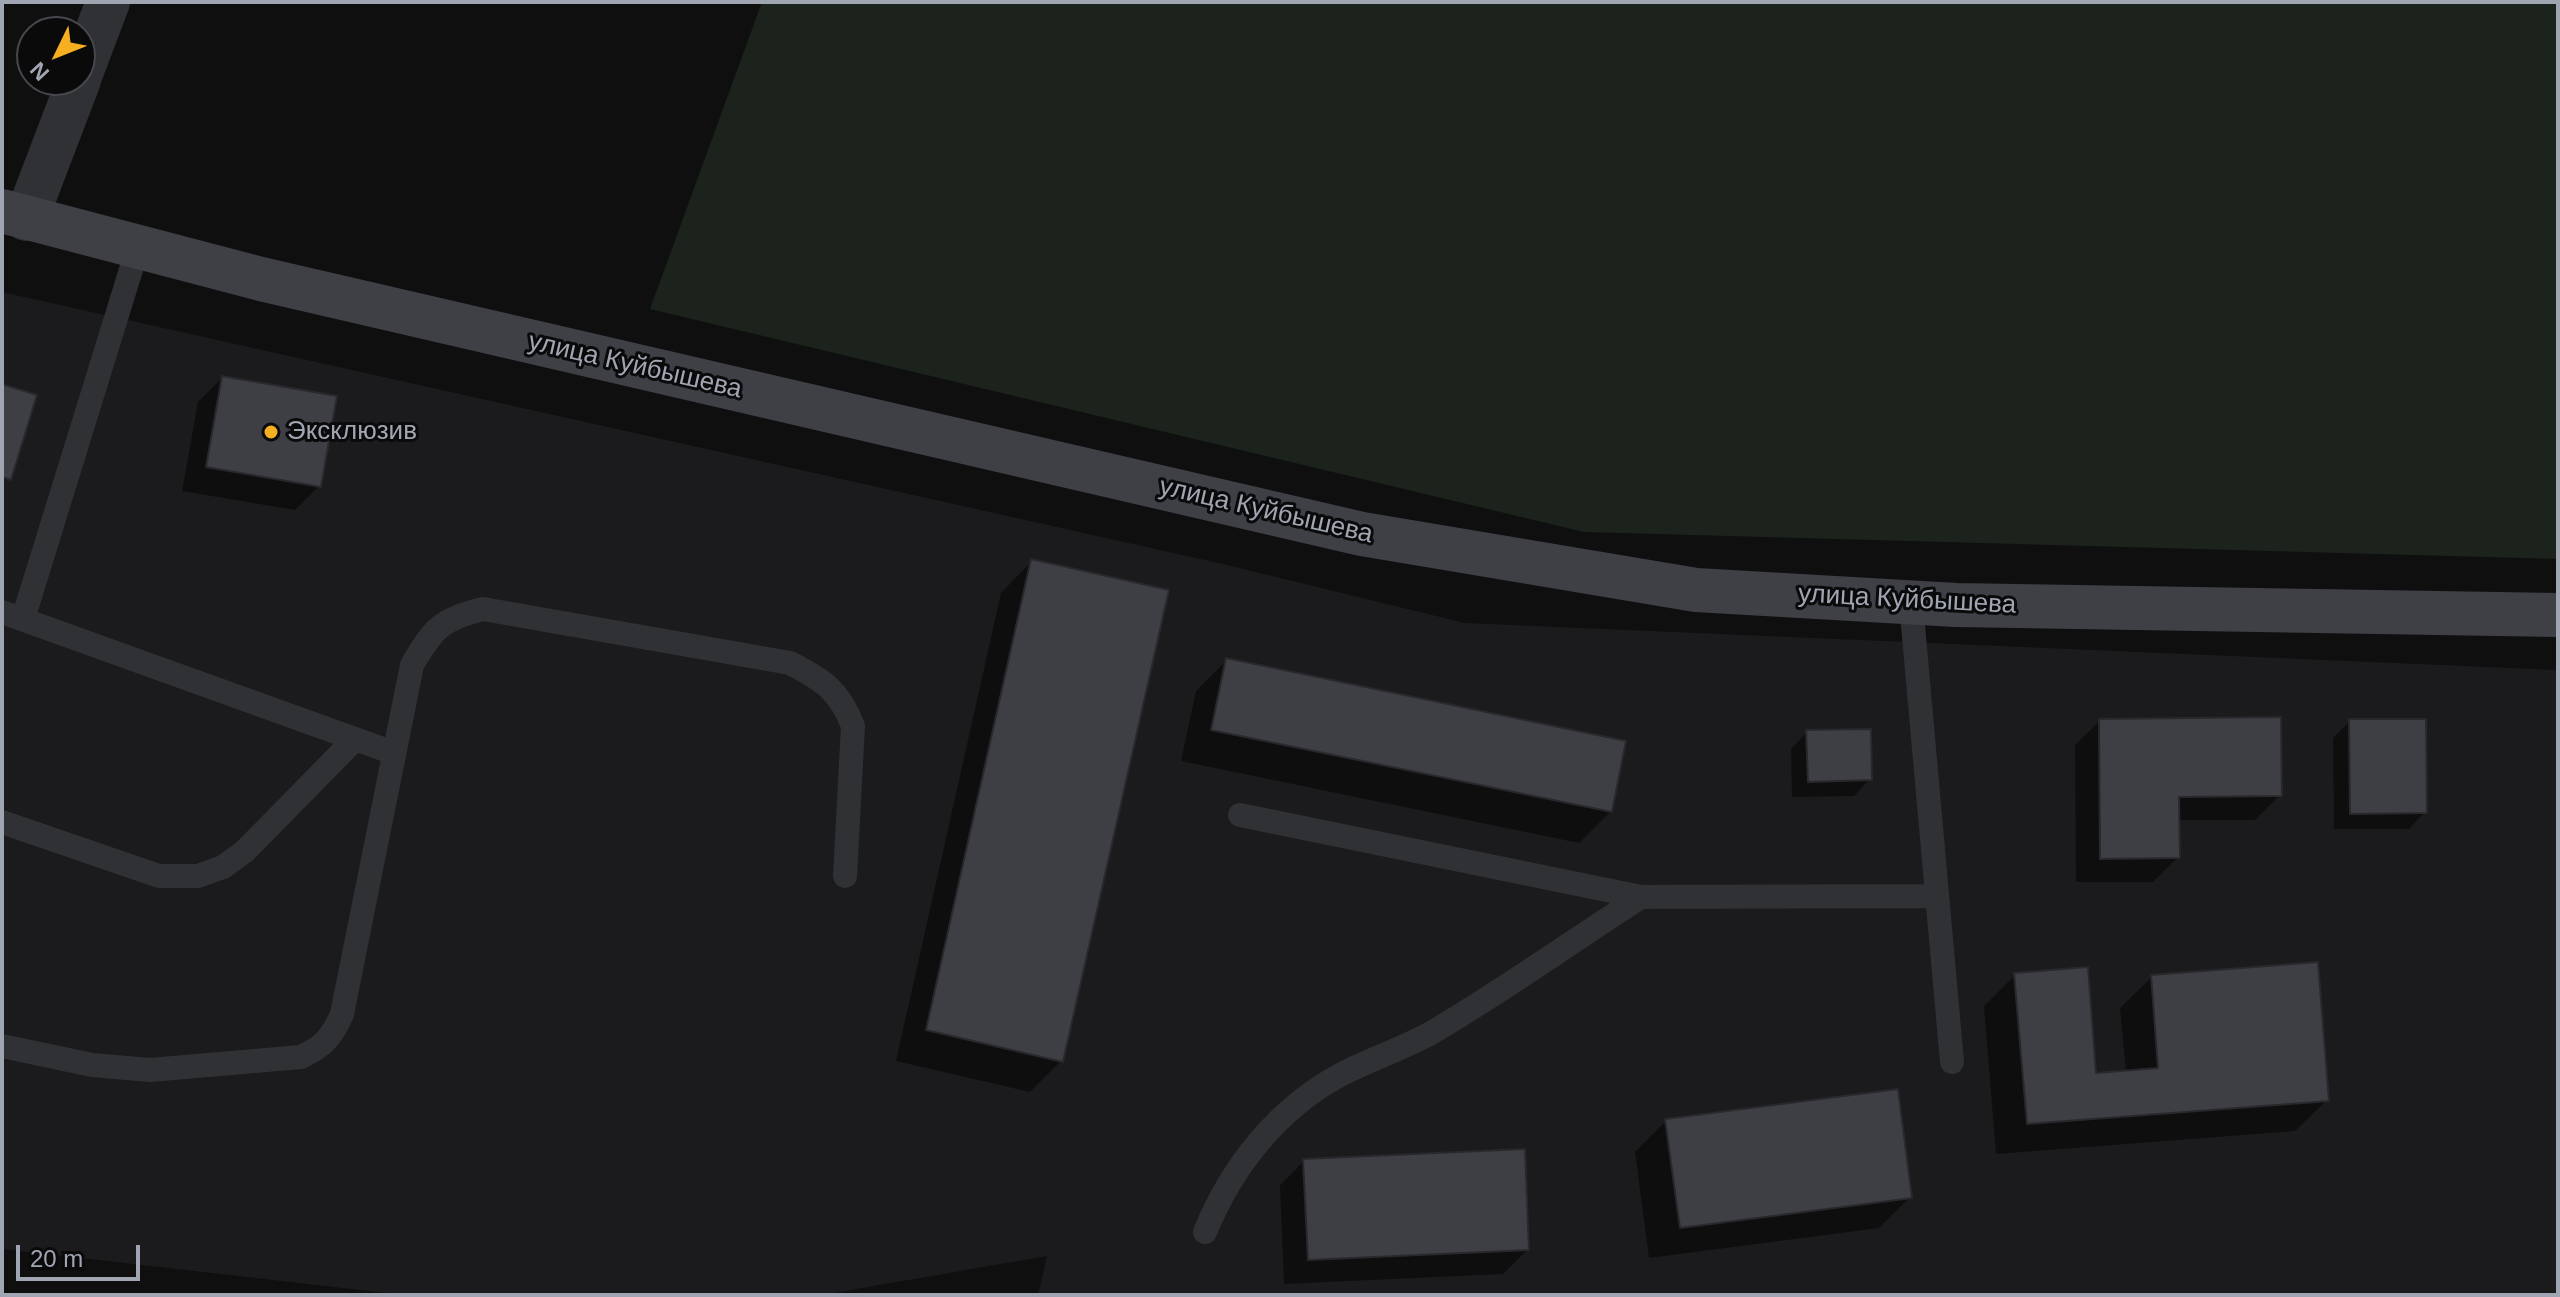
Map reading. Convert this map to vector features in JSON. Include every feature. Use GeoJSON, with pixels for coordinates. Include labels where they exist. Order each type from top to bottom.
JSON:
{"type":"FeatureCollection","features":[{"type":"Feature","properties":{"kind":"main road","name":"улица Куйбышева"},"geometry":{"type":"LineString","coordinates":[[14,215],[261,279],[1362,534],[1696,590],[1911,603],[2558,615]]}},
{"type":"Feature","properties":{"kind":"street"},"geometry":{"type":"LineString","coordinates":[[96,33],[108,2]]}},
{"type":"Feature","properties":{"kind":"street"},"geometry":{"type":"LineString","coordinates":[[14,215],[70,96]]}},
{"type":"Feature","properties":{"kind":"lane"},"geometry":{"type":"LineString","coordinates":[[138,247],[13,616],[394,753]]}},
{"type":"Feature","properties":{"kind":"lane"},"geometry":{"type":"LineString","coordinates":[[1911,603],[1952,1062]]}},
{"type":"Feature","properties":{"kind":"lane"},"geometry":{"type":"LineString","coordinates":[[2,1046],[92,1065],[150,1070],[301,1057],[320,1049],[333,1035],[342,1014],[412,665],[432,631],[454,616],[483,609],[790,663],[824,681],[845,706],[853,726],[845,876]]}},
{"type":"Feature","properties":{"kind":"lane"},"geometry":{"type":"LineString","coordinates":[[2,822],[159,876],[198,876],[223,867],[245,851],[355,739]]}},
{"type":"Feature","properties":{"kind":"lane"},"geometry":{"type":"LineString","coordinates":[[1240,815],[1641,897],[1937,896]]}},
{"type":"Feature","properties":{"kind":"lane"},"geometry":{"type":"LineString","coordinates":[[1205,1232],[1218,1201],[1241,1161],[1291,1109],[1342,1074],[1430,1033],[1641,897]]}},
{"type":"Feature","properties":{"kind":"shaded area"},"geometry":{"type":"Polygon","coordinates":[[[762,2],[2558,2],[2558,559],[1584,532],[650,309],[762,2]]]}},
{"type":"Feature","properties":{"kind":"shaded area"},"geometry":{"type":"Polygon","coordinates":[[[2,292],[1223,564],[1465,623],[2558,670],[2558,1295],[1038,1295],[1047,1256],[822,1295],[404,1295],[2,1249],[2,292]]]}},
{"type":"Feature","properties":{"kind":"building","name":"Эксклюзив"},"geometry":{"type":"Polygon","coordinates":[[[222,376],[337,396],[321,487],[206,467],[222,376]]]}},
{"type":"Feature","properties":{"kind":"building"},"geometry":{"type":"Polygon","coordinates":[[[2,384],[37,395],[11,480],[2,477],[2,384]]]}},
{"type":"Feature","properties":{"kind":"building"},"geometry":{"type":"Polygon","coordinates":[[[1031,559],[1169,590],[1063,1062],[926,1030],[1031,559]]]}},
{"type":"Feature","properties":{"kind":"building"},"geometry":{"type":"Polygon","coordinates":[[[1226,658],[1626,741],[1612,812],[1211,730],[1226,658]]]}},
{"type":"Feature","properties":{"kind":"building"},"geometry":{"type":"Polygon","coordinates":[[[2281,717],[2282,796],[2179,797],[2180,858],[2100,859],[2099,719],[2281,717]]]}},
{"type":"Feature","properties":{"kind":"building"},"geometry":{"type":"Polygon","coordinates":[[[2349,719],[2426,719],[2427,813],[2350,814],[2349,719]]]}},
{"type":"Feature","properties":{"kind":"building"},"geometry":{"type":"Polygon","coordinates":[[[1871,729],[1872,780],[1808,782],[1806,730],[1871,729]]]}},
{"type":"Feature","properties":{"kind":"building"},"geometry":{"type":"Polygon","coordinates":[[[2318,962],[2329,1101],[2027,1124],[2014,973],[2088,967],[2096,1073],[2158,1068],[2151,975],[2318,962]]]}},
{"type":"Feature","properties":{"kind":"building"},"geometry":{"type":"Polygon","coordinates":[[[1898,1089],[1912,1198],[1680,1228],[1665,1119],[1898,1089]]]}},
{"type":"Feature","properties":{"kind":"building"},"geometry":{"type":"Polygon","coordinates":[[[1525,1149],[1529,1250],[1308,1260],[1303,1159],[1525,1149]]]}},
{"type":"Feature","properties":{"kind":"place","name":"Эксклюзив"},"geometry":{"type":"Point","coordinates":[271,432]}}]}
